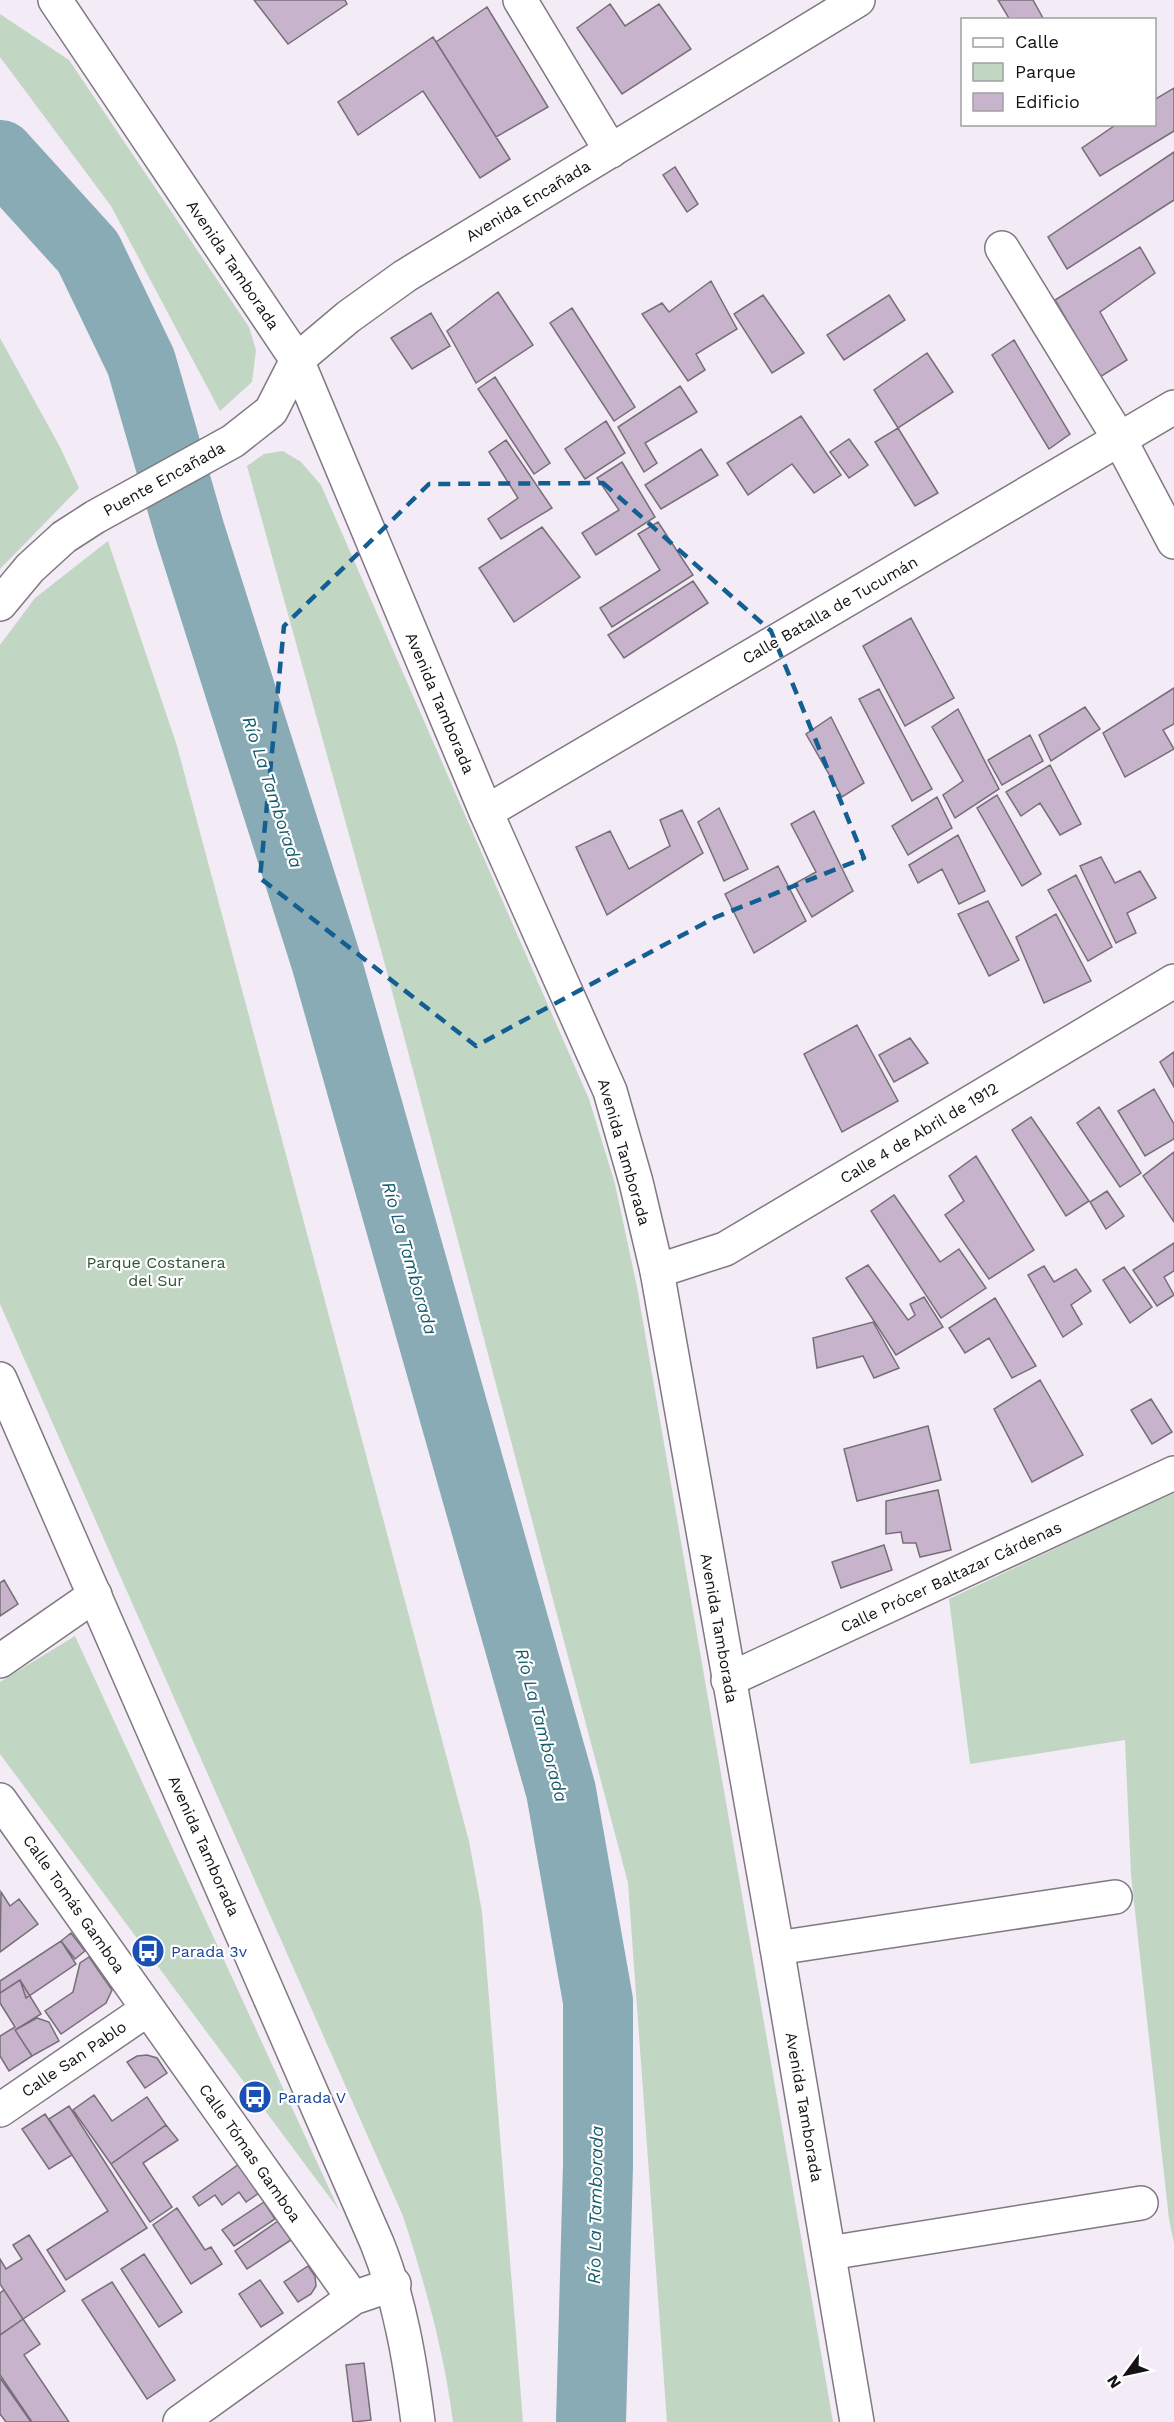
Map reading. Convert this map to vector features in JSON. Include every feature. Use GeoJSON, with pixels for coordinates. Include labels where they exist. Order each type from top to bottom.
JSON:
{"type":"FeatureCollection","features":[{"type":"Feature","properties":{"kind":"main road","name":"Avenida Tamborada"},"geometry":{"type":"LineString","coordinates":[[55,0],[297,360],[486,812],[610,1091],[636,1182],[657,1270],[777,1948],[856,2422]]}},
{"type":"Feature","properties":{"kind":"main road"},"geometry":{"type":"LineString","coordinates":[[520,0],[611,152]]}},
{"type":"Feature","properties":{"kind":"main road","name":"Avenida Encañada"},"geometry":{"type":"LineString","coordinates":[[233,441],[271,411],[297,360],[348,317],[405,276],[858,0]]}},
{"type":"Feature","properties":{"kind":"main road"},"geometry":{"type":"LineString","coordinates":[[1002,248],[1120,440],[1174,542]]}},
{"type":"Feature","properties":{"kind":"main road","name":"Calle Batalla de Tucumán"},"geometry":{"type":"LineString","coordinates":[[486,812],[1174,407]]}},
{"type":"Feature","properties":{"kind":"main road","name":"Puente Encañada"},"geometry":{"type":"LineString","coordinates":[[0,604],[30,568],[56,545],[95,517],[233,441]]}},
{"type":"Feature","properties":{"kind":"main road","name":"Calle 4 de Abril de 1912"},"geometry":{"type":"LineString","coordinates":[[657,1270],[725,1249],[1174,981]]}},
{"type":"Feature","properties":{"kind":"main road","name":"Avenida Tamborada"},"geometry":{"type":"LineString","coordinates":[[0,1379],[394,2284],[412,2378],[417,2422]]}},
{"type":"Feature","properties":{"kind":"main road","name":"Calle Prócer Baltazar Cárdenas"},"geometry":{"type":"LineString","coordinates":[[728,1680],[1174,1473]]}},
{"type":"Feature","properties":{"kind":"main road"},"geometry":{"type":"LineString","coordinates":[[0,1661],[95,1594]]}},
{"type":"Feature","properties":{"kind":"main road","name":"Calle Tomás Gamboa"},"geometry":{"type":"LineString","coordinates":[[0,1800],[148,2008]]}},
{"type":"Feature","properties":{"kind":"main road"},"geometry":{"type":"LineString","coordinates":[[777,1948],[1114,1897]]}},
{"type":"Feature","properties":{"kind":"main road","name":"Calle San Pablo"},"geometry":{"type":"LineString","coordinates":[[0,2110],[148,2008]]}},
{"type":"Feature","properties":{"kind":"main road","name":"Calle Tómas Gamboa"},"geometry":{"type":"LineString","coordinates":[[148,2008],[352,2298]]}},
{"type":"Feature","properties":{"kind":"main road"},"geometry":{"type":"LineString","coordinates":[[829,2253],[1141,2203]]}},
{"type":"Feature","properties":{"kind":"main road"},"geometry":{"type":"LineString","coordinates":[[180,2422],[352,2298],[394,2284]]}},
{"type":"Feature","properties":{"kind":"highlighted area"},"geometry":{"type":"Polygon","coordinates":[[[603,483],[771,631],[864,858],[716,917],[476,1046],[260,878],[284,626],[429,484],[603,483]]]}},
{"type":"Feature","properties":{"kind":"green space"},"geometry":{"type":"Polygon","coordinates":[[[0,14],[69,60],[249,327],[256,350],[252,382],[220,411],[111,206],[0,57],[0,14]]]}},
{"type":"Feature","properties":{"kind":"green space"},"geometry":{"type":"Polygon","coordinates":[[[0,338],[60,447],[79,488],[0,569],[0,338]]]}},
{"type":"Feature","properties":{"kind":"green space"},"geometry":{"type":"Polygon","coordinates":[[[283,451],[301,462],[321,485],[589,1099],[615,1184],[637,1287],[833,2422],[667,2422],[628,1883],[384,961],[247,466],[264,454],[283,451]]]}},
{"type":"Feature","properties":{"kind":"green space","name":"Parque Costanera del Sur"},"geometry":{"type":"Polygon","coordinates":[[[108,541],[177,746],[469,1841],[482,1912],[523,2422],[453,2422],[433,2318],[403,2216],[0,1304],[0,645],[35,598],[108,541]]]}},
{"type":"Feature","properties":{"kind":"green space"},"geometry":{"type":"Polygon","coordinates":[[[1174,1492],[1174,2243],[1169,2219],[1131,1875],[1125,1740],[970,1764],[949,1599],[1174,1492]]]}},
{"type":"Feature","properties":{"kind":"green space"},"geometry":{"type":"Polygon","coordinates":[[[75,1636],[339,2210],[0,1754],[0,1682],[75,1636]]]}},
{"type":"Feature","properties":{"kind":"building"},"geometry":{"type":"Polygon","coordinates":[[[254,0],[345,0],[347,4],[288,44],[254,0]]]}},
{"type":"Feature","properties":{"kind":"building"},"geometry":{"type":"Polygon","coordinates":[[[998,0],[1033,0],[1043,18],[1009,18],[998,0]]]}},
{"type":"Feature","properties":{"kind":"building"},"geometry":{"type":"Polygon","coordinates":[[[610,4],[625,26],[659,4],[691,49],[622,94],[577,28],[610,4]]]}},
{"type":"Feature","properties":{"kind":"building"},"geometry":{"type":"Polygon","coordinates":[[[487,7],[548,107],[496,137],[436,42],[487,7]]]}},
{"type":"Feature","properties":{"kind":"building"},"geometry":{"type":"Polygon","coordinates":[[[433,37],[510,159],[480,178],[423,91],[358,135],[338,102],[433,37]]]}},
{"type":"Feature","properties":{"kind":"building"},"geometry":{"type":"Polygon","coordinates":[[[1174,88],[1174,131],[1100,176],[1082,148],[1114,126],[1156,126],[1156,99],[1174,88]]]}},
{"type":"Feature","properties":{"kind":"building"},"geometry":{"type":"Polygon","coordinates":[[[1174,152],[1174,200],[1067,269],[1048,237],[1174,152]]]}},
{"type":"Feature","properties":{"kind":"building"},"geometry":{"type":"Polygon","coordinates":[[[675,167],[698,204],[687,212],[663,175],[675,167]]]}},
{"type":"Feature","properties":{"kind":"building"},"geometry":{"type":"Polygon","coordinates":[[[1140,247],[1155,273],[1100,312],[1127,360],[1100,377],[1055,300],[1140,247]]]}},
{"type":"Feature","properties":{"kind":"building"},"geometry":{"type":"Polygon","coordinates":[[[711,281],[737,329],[696,354],[705,370],[688,381],[642,314],[662,303],[669,312],[711,281]]]}},
{"type":"Feature","properties":{"kind":"building"},"geometry":{"type":"Polygon","coordinates":[[[498,292],[533,345],[476,383],[447,331],[498,292]]]}},
{"type":"Feature","properties":{"kind":"building"},"geometry":{"type":"Polygon","coordinates":[[[763,295],[804,353],[772,373],[734,314],[763,295]]]}},
{"type":"Feature","properties":{"kind":"building"},"geometry":{"type":"Polygon","coordinates":[[[889,295],[905,320],[844,360],[827,335],[889,295]]]}},
{"type":"Feature","properties":{"kind":"building"},"geometry":{"type":"Polygon","coordinates":[[[572,308],[635,407],[614,421],[550,323],[572,308]]]}},
{"type":"Feature","properties":{"kind":"building"},"geometry":{"type":"Polygon","coordinates":[[[431,313],[450,346],[412,369],[391,338],[431,313]]]}},
{"type":"Feature","properties":{"kind":"building"},"geometry":{"type":"Polygon","coordinates":[[[1014,340],[1070,434],[1049,449],[992,355],[1014,340]]]}},
{"type":"Feature","properties":{"kind":"building"},"geometry":{"type":"Polygon","coordinates":[[[927,353],[953,392],[898,428],[874,390],[927,353]]]}},
{"type":"Feature","properties":{"kind":"building"},"geometry":{"type":"Polygon","coordinates":[[[495,377],[550,463],[534,474],[478,389],[495,377]]]}},
{"type":"Feature","properties":{"kind":"building"},"geometry":{"type":"Polygon","coordinates":[[[680,386],[697,412],[645,443],[657,463],[644,472],[618,427],[680,386]]]}},
{"type":"Feature","properties":{"kind":"building"},"geometry":{"type":"Polygon","coordinates":[[[801,416],[841,475],[814,493],[792,464],[748,495],[727,463],[801,416]]]}},
{"type":"Feature","properties":{"kind":"building"},"geometry":{"type":"Polygon","coordinates":[[[606,421],[625,453],[585,479],[565,449],[606,421]]]}},
{"type":"Feature","properties":{"kind":"building"},"geometry":{"type":"Polygon","coordinates":[[[898,428],[938,493],[915,506],[875,442],[898,428]]]}},
{"type":"Feature","properties":{"kind":"building"},"geometry":{"type":"Polygon","coordinates":[[[849,439],[868,465],[849,478],[830,452],[849,439]]]}},
{"type":"Feature","properties":{"kind":"building"},"geometry":{"type":"Polygon","coordinates":[[[506,440],[552,508],[501,539],[488,519],[518,498],[489,452],[506,440]]]}},
{"type":"Feature","properties":{"kind":"building"},"geometry":{"type":"Polygon","coordinates":[[[701,449],[718,475],[661,509],[645,485],[701,449]]]}},
{"type":"Feature","properties":{"kind":"building"},"geometry":{"type":"Polygon","coordinates":[[[622,462],[655,517],[596,555],[582,533],[619,510],[597,478],[622,462]]]}},
{"type":"Feature","properties":{"kind":"building"},"geometry":{"type":"Polygon","coordinates":[[[658,522],[693,575],[612,627],[600,608],[660,570],[638,534],[658,522]]]}},
{"type":"Feature","properties":{"kind":"building"},"geometry":{"type":"Polygon","coordinates":[[[542,527],[580,577],[514,622],[479,568],[542,527]]]}},
{"type":"Feature","properties":{"kind":"building"},"geometry":{"type":"Polygon","coordinates":[[[693,581],[708,603],[624,658],[608,635],[693,581]]]}},
{"type":"Feature","properties":{"kind":"building"},"geometry":{"type":"Polygon","coordinates":[[[911,618],[954,698],[905,726],[863,646],[911,618]]]}},
{"type":"Feature","properties":{"kind":"building"},"geometry":{"type":"Polygon","coordinates":[[[1174,688],[1174,724],[1163,730],[1174,749],[1125,777],[1103,733],[1174,688]]]}},
{"type":"Feature","properties":{"kind":"building"},"geometry":{"type":"Polygon","coordinates":[[[879,689],[932,789],[912,801],[859,699],[879,689]]]}},
{"type":"Feature","properties":{"kind":"building"},"geometry":{"type":"Polygon","coordinates":[[[1085,707],[1100,729],[1051,761],[1039,735],[1085,707]]]}},
{"type":"Feature","properties":{"kind":"building"},"geometry":{"type":"Polygon","coordinates":[[[958,709],[999,789],[955,818],[943,795],[963,781],[932,727],[958,709]]]}},
{"type":"Feature","properties":{"kind":"building"},"geometry":{"type":"Polygon","coordinates":[[[831,717],[864,783],[842,797],[806,734],[831,717]]]}},
{"type":"Feature","properties":{"kind":"building"},"geometry":{"type":"Polygon","coordinates":[[[1030,735],[1043,761],[1002,785],[988,760],[1030,735]]]}},
{"type":"Feature","properties":{"kind":"building"},"geometry":{"type":"Polygon","coordinates":[[[1050,765],[1081,824],[1060,835],[1040,803],[1021,816],[1006,792],[1050,765]]]}},
{"type":"Feature","properties":{"kind":"building"},"geometry":{"type":"Polygon","coordinates":[[[997,795],[1041,874],[1022,886],[977,808],[997,795]]]}},
{"type":"Feature","properties":{"kind":"building"},"geometry":{"type":"Polygon","coordinates":[[[937,797],[952,828],[908,855],[892,826],[937,797]]]}},
{"type":"Feature","properties":{"kind":"building"},"geometry":{"type":"Polygon","coordinates":[[[719,808],[748,869],[724,881],[698,822],[719,808]]]}},
{"type":"Feature","properties":{"kind":"building"},"geometry":{"type":"Polygon","coordinates":[[[682,810],[703,853],[607,915],[576,847],[610,831],[629,869],[670,846],[660,820],[682,810]]]}},
{"type":"Feature","properties":{"kind":"building"},"geometry":{"type":"Polygon","coordinates":[[[814,811],[853,891],[812,917],[794,884],[816,872],[791,824],[814,811]]]}},
{"type":"Feature","properties":{"kind":"building"},"geometry":{"type":"Polygon","coordinates":[[[958,835],[985,891],[959,904],[942,869],[918,883],[909,865],[958,835]]]}},
{"type":"Feature","properties":{"kind":"building"},"geometry":{"type":"Polygon","coordinates":[[[1101,857],[1115,883],[1140,871],[1156,898],[1127,913],[1136,933],[1116,943],[1080,866],[1101,857]]]}},
{"type":"Feature","properties":{"kind":"building"},"geometry":{"type":"Polygon","coordinates":[[[778,866],[806,921],[754,953],[725,894],[778,866]]]}},
{"type":"Feature","properties":{"kind":"building"},"geometry":{"type":"Polygon","coordinates":[[[1076,875],[1112,947],[1088,961],[1048,890],[1076,875]]]}},
{"type":"Feature","properties":{"kind":"building"},"geometry":{"type":"Polygon","coordinates":[[[988,901],[1019,960],[989,976],[958,914],[988,901]]]}},
{"type":"Feature","properties":{"kind":"building"},"geometry":{"type":"Polygon","coordinates":[[[1056,914],[1091,981],[1044,1003],[1016,937],[1056,914]]]}},
{"type":"Feature","properties":{"kind":"building"},"geometry":{"type":"Polygon","coordinates":[[[857,1025],[898,1101],[842,1132],[804,1054],[857,1025]]]}},
{"type":"Feature","properties":{"kind":"building"},"geometry":{"type":"Polygon","coordinates":[[[910,1038],[928,1063],[894,1082],[879,1055],[910,1038]]]}},
{"type":"Feature","properties":{"kind":"building"},"geometry":{"type":"Polygon","coordinates":[[[1174,1052],[1174,1087],[1160,1062],[1174,1052]]]}},
{"type":"Feature","properties":{"kind":"building"},"geometry":{"type":"Polygon","coordinates":[[[1154,1089],[1174,1124],[1174,1139],[1145,1156],[1118,1111],[1154,1089]]]}},
{"type":"Feature","properties":{"kind":"building"},"geometry":{"type":"Polygon","coordinates":[[[1099,1107],[1141,1173],[1120,1187],[1077,1123],[1099,1107]]]}},
{"type":"Feature","properties":{"kind":"building"},"geometry":{"type":"Polygon","coordinates":[[[1031,1117],[1089,1201],[1066,1216],[1012,1130],[1031,1117]]]}},
{"type":"Feature","properties":{"kind":"building"},"geometry":{"type":"Polygon","coordinates":[[[1174,1152],[1174,1222],[1143,1176],[1174,1152]]]}},
{"type":"Feature","properties":{"kind":"building"},"geometry":{"type":"Polygon","coordinates":[[[976,1156],[1034,1250],[989,1279],[945,1215],[964,1201],[949,1176],[976,1156]]]}},
{"type":"Feature","properties":{"kind":"building"},"geometry":{"type":"Polygon","coordinates":[[[1107,1191],[1124,1216],[1106,1229],[1090,1202],[1107,1191]]]}},
{"type":"Feature","properties":{"kind":"building"},"geometry":{"type":"Polygon","coordinates":[[[894,1195],[940,1262],[959,1249],[986,1288],[941,1318],[871,1211],[894,1195]]]}},
{"type":"Feature","properties":{"kind":"building"},"geometry":{"type":"Polygon","coordinates":[[[1174,1243],[1174,1271],[1164,1277],[1174,1295],[1157,1306],[1133,1270],[1174,1243]]]}},
{"type":"Feature","properties":{"kind":"building"},"geometry":{"type":"Polygon","coordinates":[[[868,1265],[908,1320],[915,1315],[910,1304],[924,1297],[943,1327],[896,1355],[846,1278],[868,1265]]]}},
{"type":"Feature","properties":{"kind":"building"},"geometry":{"type":"Polygon","coordinates":[[[1044,1266],[1054,1282],[1076,1269],[1091,1291],[1071,1305],[1082,1324],[1063,1337],[1028,1275],[1044,1266]]]}},
{"type":"Feature","properties":{"kind":"building"},"geometry":{"type":"Polygon","coordinates":[[[1124,1267],[1152,1307],[1130,1323],[1103,1280],[1124,1267]]]}},
{"type":"Feature","properties":{"kind":"building"},"geometry":{"type":"Polygon","coordinates":[[[995,1298],[1036,1366],[1012,1378],[989,1338],[965,1353],[949,1328],[995,1298]]]}},
{"type":"Feature","properties":{"kind":"building"},"geometry":{"type":"Polygon","coordinates":[[[873,1322],[899,1368],[874,1378],[863,1356],[817,1368],[813,1338],[873,1322]]]}},
{"type":"Feature","properties":{"kind":"building"},"geometry":{"type":"Polygon","coordinates":[[[1040,1380],[1083,1455],[1032,1482],[994,1409],[1040,1380]]]}},
{"type":"Feature","properties":{"kind":"building"},"geometry":{"type":"Polygon","coordinates":[[[1151,1399],[1172,1432],[1152,1444],[1131,1410],[1151,1399]]]}},
{"type":"Feature","properties":{"kind":"building"},"geometry":{"type":"Polygon","coordinates":[[[928,1426],[941,1480],[857,1501],[844,1449],[928,1426]]]}},
{"type":"Feature","properties":{"kind":"building"},"geometry":{"type":"Polygon","coordinates":[[[938,1490],[951,1550],[920,1557],[916,1543],[903,1543],[901,1532],[886,1534],[886,1501],[938,1490]]]}},
{"type":"Feature","properties":{"kind":"building"},"geometry":{"type":"Polygon","coordinates":[[[884,1545],[892,1570],[841,1588],[832,1562],[884,1545]]]}},
{"type":"Feature","properties":{"kind":"building"},"geometry":{"type":"Polygon","coordinates":[[[4,1580],[18,1604],[0,1616],[0,1583],[4,1580]]]}},
{"type":"Feature","properties":{"kind":"building"},"geometry":{"type":"Polygon","coordinates":[[[1,1892],[10,1906],[19,1899],[38,1924],[0,1952],[1,1892]]]}},
{"type":"Feature","properties":{"kind":"building"},"geometry":{"type":"Polygon","coordinates":[[[71,1933],[85,1951],[75,1959],[61,1941],[71,1933]]]}},
{"type":"Feature","properties":{"kind":"building"},"geometry":{"type":"Polygon","coordinates":[[[61,1941],[76,1964],[26,1998],[20,1980],[0,1993],[0,1981],[61,1941]]]}},
{"type":"Feature","properties":{"kind":"building"},"geometry":{"type":"Polygon","coordinates":[[[89,1957],[112,1990],[106,2003],[61,2034],[45,2011],[73,1992],[80,1963],[89,1957]]]}},
{"type":"Feature","properties":{"kind":"building"},"geometry":{"type":"Polygon","coordinates":[[[20,1980],[41,2014],[15,2030],[32,2056],[9,2071],[0,2056],[0,2036],[15,2027],[0,2003],[0,1993],[20,1980]]]}},
{"type":"Feature","properties":{"kind":"building"},"geometry":{"type":"Polygon","coordinates":[[[37,2018],[49,2022],[59,2041],[32,2056],[15,2030],[37,2018]]]}},
{"type":"Feature","properties":{"kind":"building"},"geometry":{"type":"Polygon","coordinates":[[[147,2055],[157,2058],[167,2073],[145,2088],[127,2062],[137,2056],[147,2055]]]}},
{"type":"Feature","properties":{"kind":"building"},"geometry":{"type":"Polygon","coordinates":[[[94,2095],[112,2121],[147,2097],[166,2125],[111,2164],[73,2110],[94,2095]]]}},
{"type":"Feature","properties":{"kind":"building"},"geometry":{"type":"Polygon","coordinates":[[[69,2106],[147,2228],[66,2280],[47,2250],[108,2211],[49,2119],[69,2106]]]}},
{"type":"Feature","properties":{"kind":"building"},"geometry":{"type":"Polygon","coordinates":[[[45,2114],[72,2155],[49,2169],[22,2129],[45,2114]]]}},
{"type":"Feature","properties":{"kind":"building"},"geometry":{"type":"Polygon","coordinates":[[[166,2125],[178,2140],[143,2163],[172,2207],[150,2222],[111,2164],[166,2125]]]}},
{"type":"Feature","properties":{"kind":"building"},"geometry":{"type":"Polygon","coordinates":[[[239,2164],[259,2193],[246,2202],[239,2192],[222,2205],[215,2195],[199,2206],[193,2197],[239,2164]]]}},
{"type":"Feature","properties":{"kind":"building"},"geometry":{"type":"Polygon","coordinates":[[[264,2202],[275,2219],[234,2246],[222,2230],[264,2202]]]}},
{"type":"Feature","properties":{"kind":"building"},"geometry":{"type":"Polygon","coordinates":[[[177,2208],[205,2250],[211,2247],[222,2264],[191,2284],[153,2225],[177,2208]]]}},
{"type":"Feature","properties":{"kind":"building"},"geometry":{"type":"Polygon","coordinates":[[[278,2221],[291,2240],[247,2269],[235,2251],[278,2221]]]}},
{"type":"Feature","properties":{"kind":"building"},"geometry":{"type":"Polygon","coordinates":[[[29,2235],[65,2291],[23,2319],[0,2284],[0,2259],[6,2269],[22,2259],[13,2245],[29,2235]]]}},
{"type":"Feature","properties":{"kind":"building"},"geometry":{"type":"Polygon","coordinates":[[[144,2254],[182,2312],[159,2327],[121,2269],[144,2254]]]}},
{"type":"Feature","properties":{"kind":"building"},"geometry":{"type":"Polygon","coordinates":[[[308,2266],[315,2276],[316,2286],[311,2294],[298,2302],[284,2282],[308,2266]]]}},
{"type":"Feature","properties":{"kind":"building"},"geometry":{"type":"Polygon","coordinates":[[[260,2280],[283,2313],[261,2327],[239,2294],[260,2280]]]}},
{"type":"Feature","properties":{"kind":"building"},"geometry":{"type":"Polygon","coordinates":[[[112,2282],[175,2380],[147,2399],[82,2300],[112,2282]]]}},
{"type":"Feature","properties":{"kind":"building"},"geometry":{"type":"Polygon","coordinates":[[[4,2290],[23,2319],[0,2335],[0,2293],[4,2290]]]}},
{"type":"Feature","properties":{"kind":"building"},"geometry":{"type":"Polygon","coordinates":[[[23,2319],[40,2344],[24,2355],[69,2422],[32,2422],[0,2375],[0,2335],[23,2319]]]}},
{"type":"Feature","properties":{"kind":"building"},"geometry":{"type":"Polygon","coordinates":[[[364,2363],[371,2420],[353,2422],[346,2365],[364,2363]]]}},
{"type":"Feature","properties":{"kind":"building"},"geometry":{"type":"Polygon","coordinates":[[[0,2378],[31,2422],[6,2422],[0,2414],[0,2378]]]}},
{"type":"Feature","properties":{"kind":"waterway","name":"Río La Tamborada"},"geometry":{"type":"LineString","coordinates":[[0,155],[88,252],[141,362],[190,532],[326,961],[561,1791],[598,2001],[598,2165],[591,2422]]}},
{"type":"Feature","properties":{"kind":"place","name":"Parada 3v"},"geometry":{"type":"Point","coordinates":[148,1951]}},
{"type":"Feature","properties":{"kind":"place","name":"Parada V"},"geometry":{"type":"Point","coordinates":[255,2097]}}]}
